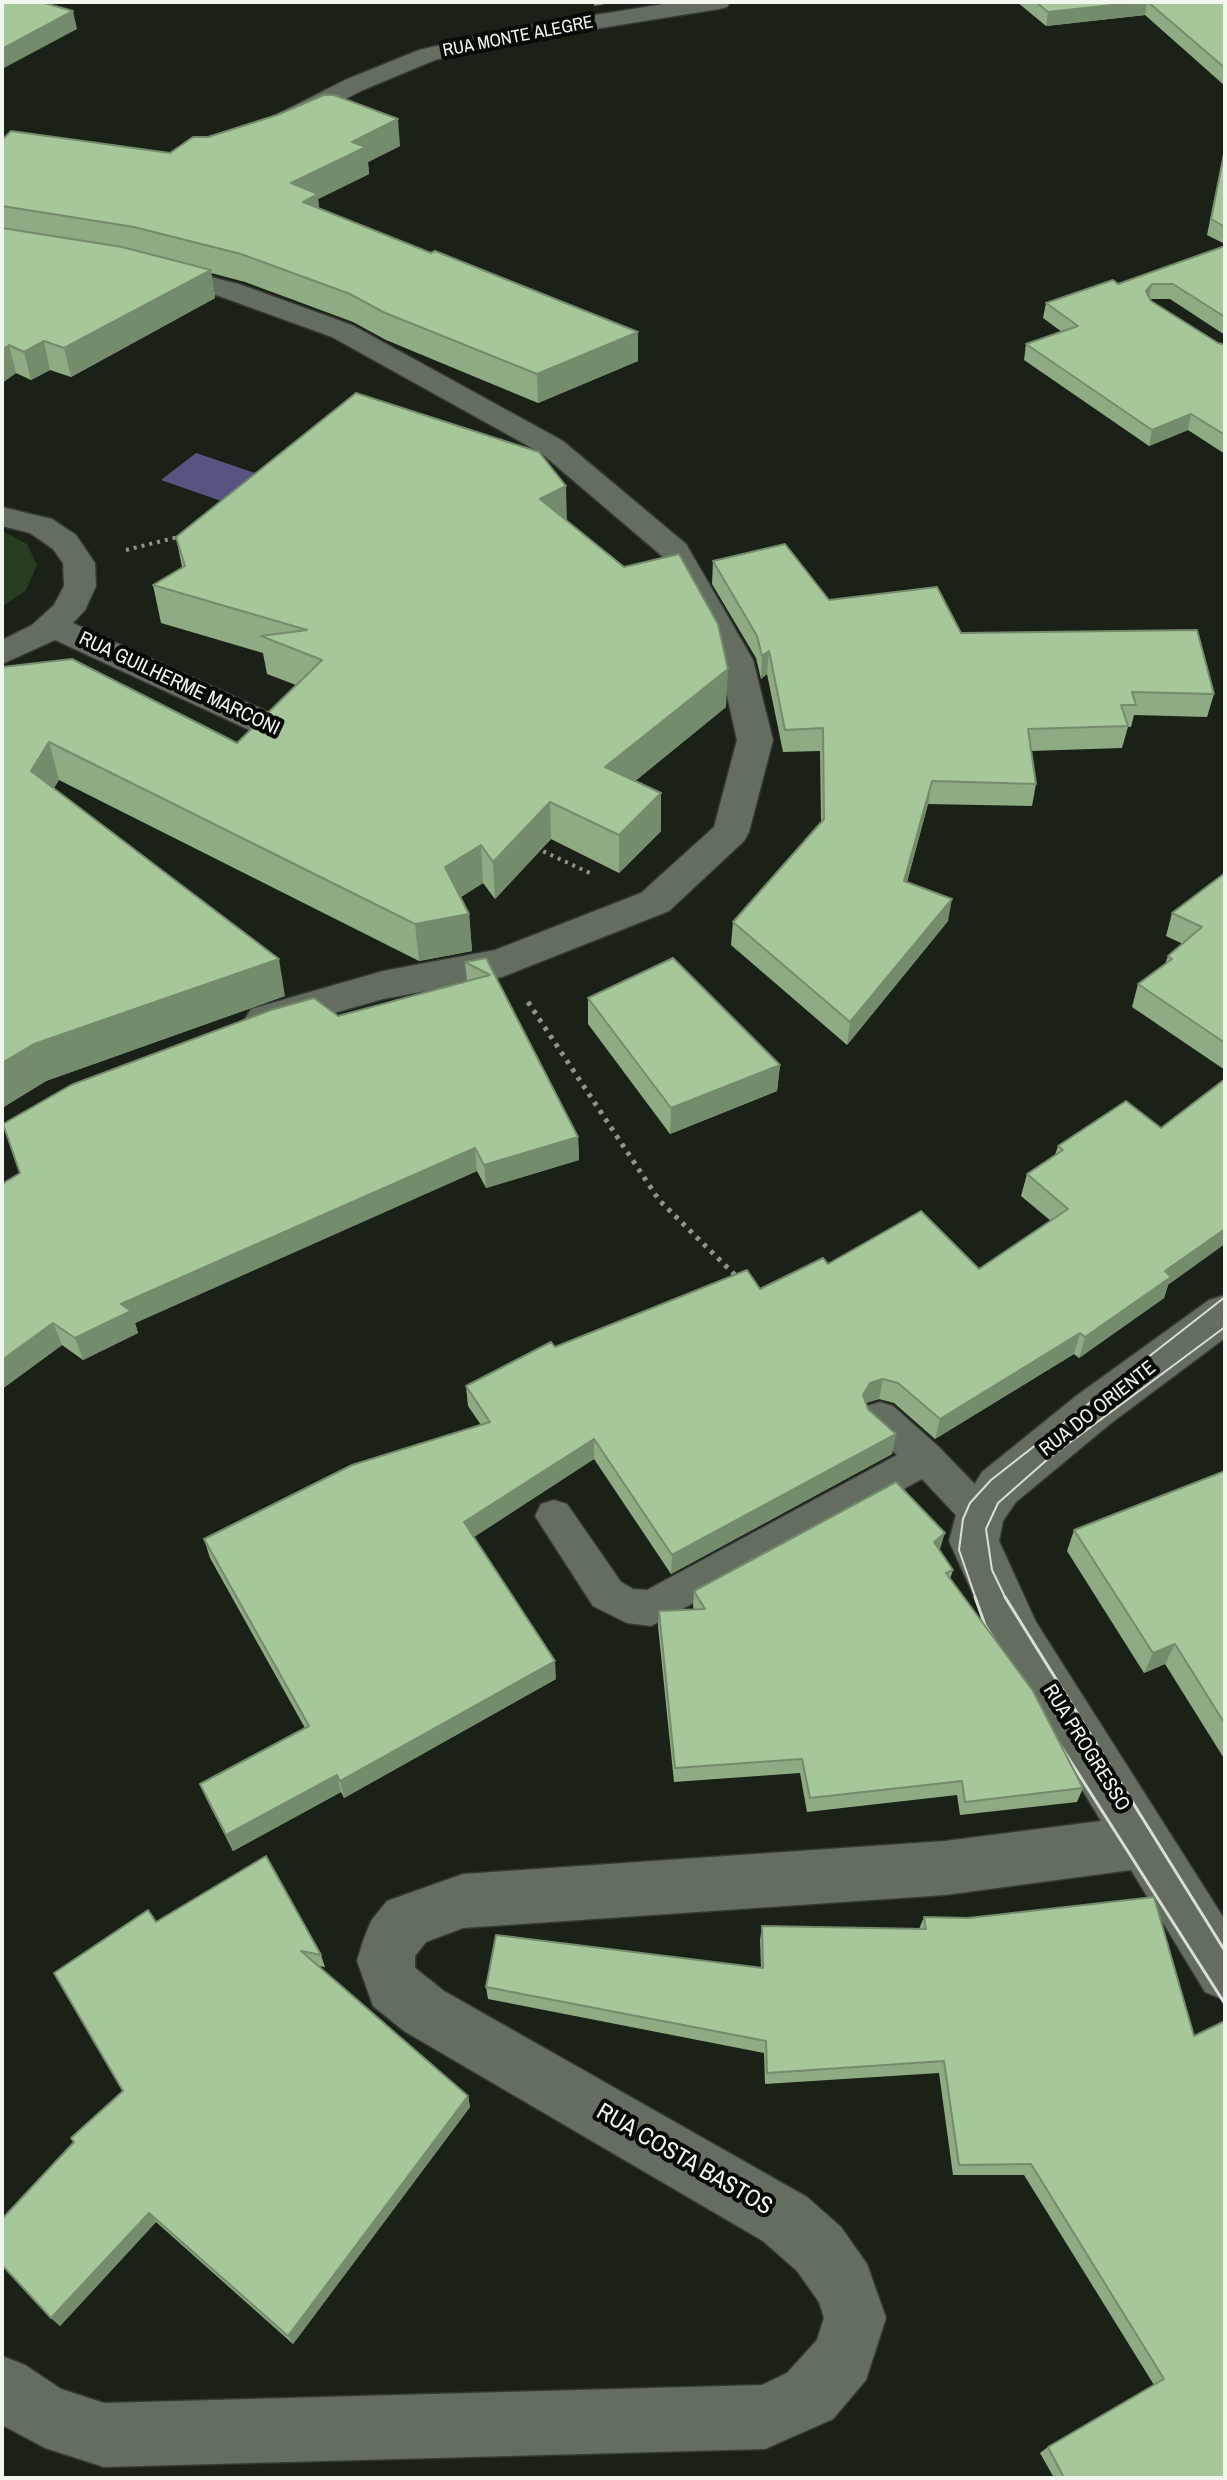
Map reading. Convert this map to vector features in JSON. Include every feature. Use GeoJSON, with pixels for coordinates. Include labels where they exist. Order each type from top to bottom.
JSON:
{"type":"FeatureCollection","features":[{"type":"Feature","properties":{"kind":"street","name":"RUA MONTE ALEGRE"},"geometry":{"type":"LineString","coordinates":[[260,132],[354,85],[427,55],[508,36],[719,2]]}},
{"type":"Feature","properties":{"kind":"street"},"geometry":{"type":"LineString","coordinates":[[129,264],[229,290],[342,331],[552,447],[675,551],[736,660],[755,740],[731,832],[655,902],[502,963],[383,985],[233,1031]]}},
{"type":"Feature","properties":{"kind":"street"},"geometry":{"type":"LineString","coordinates":[[2,516],[41,526],[65,542],[79,563],[80,586],[68,610],[52,626],[2,654]]}},
{"type":"Feature","properties":{"kind":"street","name":"RUA GUILHERME MARCONI"},"geometry":{"type":"LineString","coordinates":[[52,626],[272,727]]}},
{"type":"Feature","properties":{"kind":"street","name":"RUA DO ORIENTE"},"geometry":{"type":"LineString","coordinates":[[980,1515],[999,1487],[1093,1410],[1225,1313]]}},
{"type":"Feature","properties":{"kind":"street","name":"RUA PROGRESSO"},"geometry":{"type":"LineString","coordinates":[[980,1515],[974,1541],[1018,1638],[1225,1972]]}},
{"type":"Feature","properties":{"kind":"street","name":"RUA COSTA BASTOS"},"geometry":{"type":"LineString","coordinates":[[2,2388],[45,2416],[104,2435],[765,2417],[810,2396],[844,2358],[855,2318],[845,2286],[819,2249],[785,2219],[424,2011],[393,1986],[385,1961],[391,1941],[407,1921],[463,1901],[945,1868],[1145,1842]]}},
{"type":"Feature","properties":{"kind":"lane"},"geometry":{"type":"LineString","coordinates":[[880,1417],[926,1458],[980,1515]]}},
{"type":"Feature","properties":{"kind":"lane"},"geometry":{"type":"LineString","coordinates":[[554,1516],[607,1594],[627,1606],[651,1608],[926,1458]]}},
{"type":"Feature","properties":{"kind":"path"},"geometry":{"type":"LineString","coordinates":[[79,563],[184,535]]}},
{"type":"Feature","properties":{"kind":"path"},"geometry":{"type":"LineString","coordinates":[[527,844],[655,902]]}},
{"type":"Feature","properties":{"kind":"path"},"geometry":{"type":"LineString","coordinates":[[502,963],[659,1200],[747,1287]]}},
{"type":"Feature","properties":{"kind":"green space"},"geometry":{"type":"Polygon","coordinates":[[[2,531],[27,544],[37,565],[26,590],[2,607],[2,531]]]}},
{"type":"Feature","properties":{"kind":"shaded area"},"geometry":{"type":"Polygon","coordinates":[[[196,453],[261,475],[227,503],[161,480],[196,453]]]}},
{"type":"Feature","properties":{"kind":"building"},"geometry":{"type":"Polygon","coordinates":[[[2,2],[41,2],[73,11],[2,49],[2,2]]]}},
{"type":"Feature","properties":{"kind":"building"},"geometry":{"type":"Polygon","coordinates":[[[1036,2],[1140,2],[1048,12],[1036,2]]]}},
{"type":"Feature","properties":{"kind":"building"},"geometry":{"type":"Polygon","coordinates":[[[1148,2],[1225,2],[1225,68],[1148,2]]]}},
{"type":"Feature","properties":{"kind":"building"},"geometry":{"type":"Polygon","coordinates":[[[324,95],[334,95],[398,119],[352,142],[366,147],[291,183],[318,194],[303,202],[638,332],[537,374],[383,312],[350,294],[241,254],[134,227],[2,206],[2,140],[11,131],[170,153],[193,137],[208,137],[277,115],[324,95]]]}},
{"type":"Feature","properties":{"kind":"building"},"geometry":{"type":"Polygon","coordinates":[[[1225,149],[1225,227],[1211,219],[1225,149]]]}},
{"type":"Feature","properties":{"kind":"building"},"geometry":{"type":"Polygon","coordinates":[[[2,228],[122,247],[211,270],[64,348],[44,341],[24,352],[9,345],[2,350],[2,228]]]}},
{"type":"Feature","properties":{"kind":"building"},"geometry":{"type":"Polygon","coordinates":[[[1225,246],[1225,317],[1173,284],[1152,284],[1146,291],[1151,301],[1225,345],[1225,435],[1191,414],[1152,430],[1026,344],[1078,326],[1046,303],[1113,280],[1118,284],[1225,246]]]}},
{"type":"Feature","properties":{"kind":"building"},"geometry":{"type":"Polygon","coordinates":[[[356,393],[539,452],[566,486],[540,499],[624,567],[679,554],[718,624],[728,669],[605,767],[661,793],[619,835],[550,802],[493,862],[481,845],[445,867],[469,914],[415,924],[49,742],[31,771],[279,959],[34,1044],[2,1063],[2,667],[72,659],[237,743],[322,660],[261,636],[307,630],[153,585],[185,566],[176,537],[356,393]]]}},
{"type":"Feature","properties":{"kind":"building"},"geometry":{"type":"Polygon","coordinates":[[[785,544],[829,600],[937,587],[961,633],[1197,630],[1214,694],[1132,692],[1136,705],[1121,705],[1128,726],[1028,729],[1036,784],[932,781],[904,881],[952,899],[850,1022],[733,922],[824,819],[823,728],[785,730],[769,651],[762,656],[757,636],[713,561],[785,544]]]}},
{"type":"Feature","properties":{"kind":"building"},"geometry":{"type":"Polygon","coordinates":[[[1225,873],[1225,1043],[1138,984],[1172,959],[1168,956],[1202,927],[1172,913],[1225,873]]]}},
{"type":"Feature","properties":{"kind":"building"},"geometry":{"type":"Polygon","coordinates":[[[486,958],[578,1137],[484,1165],[475,1148],[121,1304],[131,1311],[75,1338],[53,1323],[2,1360],[2,1184],[20,1173],[3,1124],[71,1085],[271,1010],[314,998],[338,1016],[490,975],[465,962],[486,958]]]}},
{"type":"Feature","properties":{"kind":"building"},"geometry":{"type":"Polygon","coordinates":[[[673,958],[780,1065],[671,1108],[588,998],[673,958]]]}},
{"type":"Feature","properties":{"kind":"building"},"geometry":{"type":"Polygon","coordinates":[[[1225,1079],[1225,1229],[1165,1271],[1171,1277],[1085,1337],[1080,1333],[940,1419],[898,1383],[883,1379],[870,1383],[863,1395],[868,1409],[896,1434],[672,1555],[594,1439],[464,1522],[555,1661],[340,1781],[337,1775],[226,1835],[200,1784],[309,1726],[204,1539],[352,1465],[490,1422],[466,1386],[551,1342],[555,1347],[747,1270],[760,1289],[823,1258],[828,1264],[921,1211],[979,1269],[1068,1209],[1027,1174],[1063,1150],[1058,1146],[1126,1101],[1161,1128],[1225,1079]]]}},
{"type":"Feature","properties":{"kind":"building"},"geometry":{"type":"Polygon","coordinates":[[[1225,1471],[1225,1724],[1175,1644],[1153,1653],[1074,1530],[1225,1471]]]}},
{"type":"Feature","properties":{"kind":"building"},"geometry":{"type":"Polygon","coordinates":[[[896,1482],[945,1533],[934,1542],[953,1570],[946,1573],[1033,1691],[1083,1788],[965,1802],[962,1781],[810,1798],[802,1759],[675,1768],[659,1611],[705,1609],[694,1591],[896,1482]]]}},
{"type":"Feature","properties":{"kind":"building"},"geometry":{"type":"Polygon","coordinates":[[[266,1856],[321,1955],[301,1951],[468,2096],[288,2336],[149,2213],[51,2318],[2,2265],[2,2219],[74,2142],[71,2138],[123,2091],[54,1973],[148,1910],[156,1922],[266,1856]]]}},
{"type":"Feature","properties":{"kind":"building"},"geometry":{"type":"Polygon","coordinates":[[[1154,1897],[1194,2036],[1225,2021],[1225,2478],[1064,2478],[1048,2447],[1164,2379],[1031,2164],[959,2165],[944,2061],[767,2073],[766,2041],[486,1987],[496,1935],[763,1968],[762,1926],[926,1929],[924,1917],[968,1918],[1154,1897]]]}},
{"type":"Feature","properties":{"kind":"tram line"},"geometry":{"type":"LineString","coordinates":[[976,1599],[959,1550],[963,1519],[970,1503],[991,1480],[1225,1297]]}},
{"type":"Feature","properties":{"kind":"tram line"},"geometry":{"type":"LineString","coordinates":[[1005,1597],[992,1570],[986,1529],[998,1503],[1049,1458],[1225,1327]]}},
{"type":"Feature","properties":{"kind":"tram line"},"geometry":{"type":"LineString","coordinates":[[975,1597],[985,1625],[1000,1649]]}},
{"type":"Feature","properties":{"kind":"tram line"},"geometry":{"type":"LineString","coordinates":[[1005,1597],[1225,1951]]}},
{"type":"Feature","properties":{"kind":"tram line"},"geometry":{"type":"LineString","coordinates":[[1055,1737],[1225,2004]]}}]}
